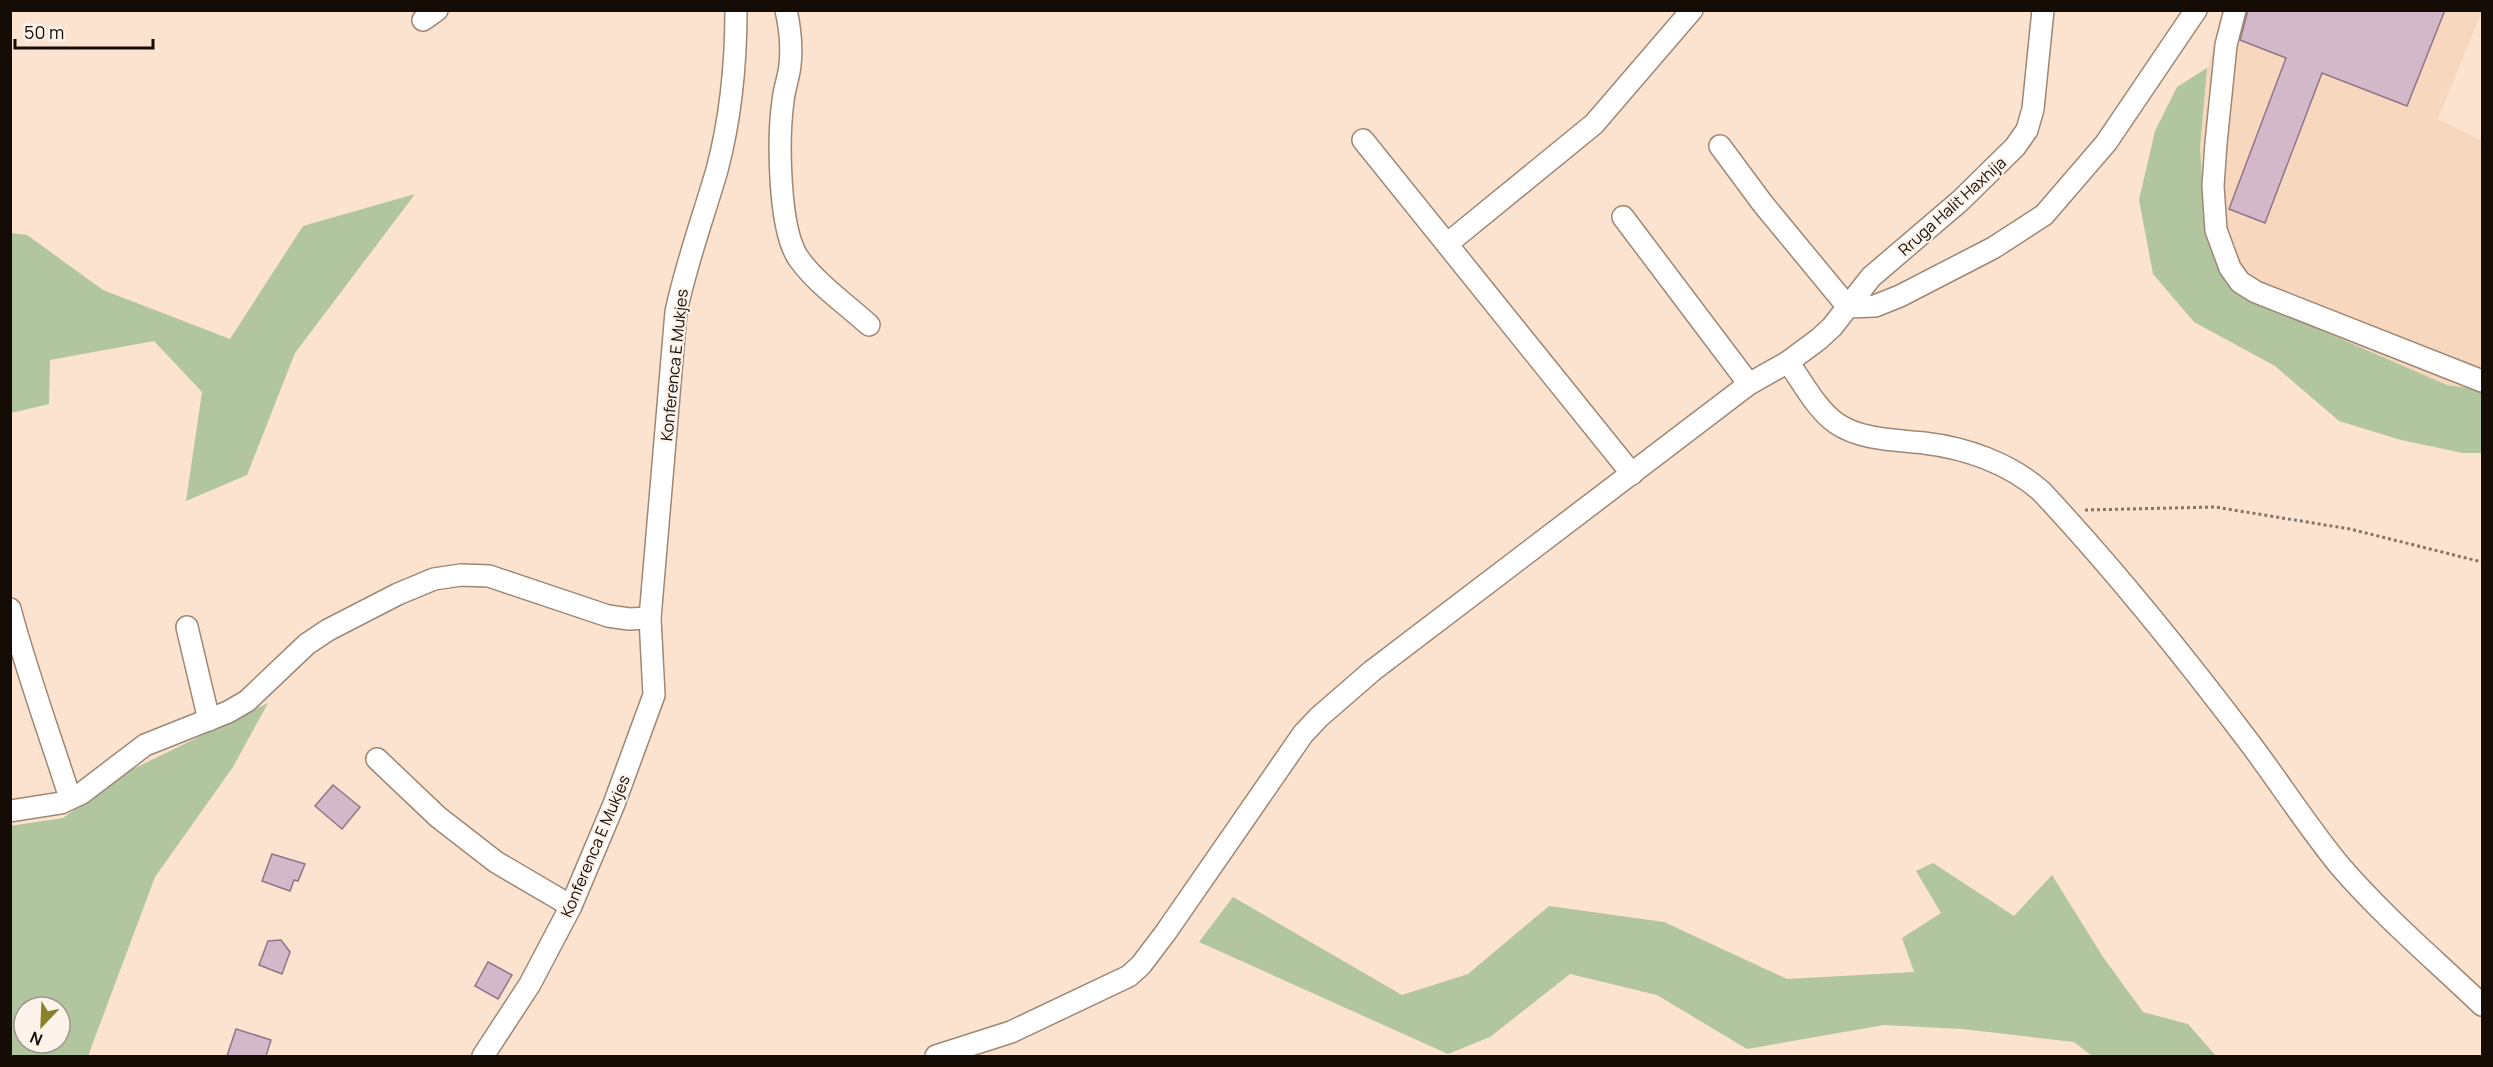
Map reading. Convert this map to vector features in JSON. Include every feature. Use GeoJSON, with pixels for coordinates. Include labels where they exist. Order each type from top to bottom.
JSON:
{"type":"FeatureCollection","features":[{"type":"Feature","properties":{"kind":"street","name":"Konferenca E Mukjes"},"geometry":{"type":"LineString","coordinates":[[483,1056],[530,984],[571,906],[614,804],[654,695],[650,618],[676,312],[683,276],[725,137],[735,77],[736,10]]}},
{"type":"Feature","properties":{"kind":"street"},"geometry":{"type":"LineString","coordinates":[[786,10],[789,24],[790,67],[784,86],[780,178],[789,234],[798,257],[817,279],[869,325]]}},
{"type":"Feature","properties":{"kind":"street"},"geometry":{"type":"LineString","coordinates":[[1447,244],[1594,124],[1692,10]]}},
{"type":"Feature","properties":{"kind":"street","name":"Rruga Halit Haxhija"},"geometry":{"type":"LineString","coordinates":[[936,1056],[1011,1032],[1129,976],[1141,965],[1166,932],[1287,754],[1318,717],[1372,671],[1749,384],[1788,362],[1819,339],[1871,277],[1960,201],[2015,147],[2027,130],[2033,109],[2043,10]]}},
{"type":"Feature","properties":{"kind":"street"},"geometry":{"type":"LineString","coordinates":[[1720,146],[1763,204],[1848,307],[1875,306],[1900,296],[1993,248],[2044,215],[2106,143],[2196,10]]}},
{"type":"Feature","properties":{"kind":"street"},"geometry":{"type":"LineString","coordinates":[[2235,10],[2226,45],[2213,186],[2216,230],[2230,268],[2240,282],[2256,292],[2482,381]]}},
{"type":"Feature","properties":{"kind":"street"},"geometry":{"type":"LineString","coordinates":[[1363,140],[1632,474]]}},
{"type":"Feature","properties":{"kind":"street"},"geometry":{"type":"LineString","coordinates":[[1623,217],[1749,384]]}},
{"type":"Feature","properties":{"kind":"street"},"geometry":{"type":"LineString","coordinates":[[1788,362],[1824,413],[1836,423],[1869,435],[1927,443],[1984,457],[2025,477],[2061,511],[2205,684],[2260,757],[2304,821],[2340,866],[2381,911],[2482,1005]]}},
{"type":"Feature","properties":{"kind":"street"},"geometry":{"type":"LineString","coordinates":[[10,811],[62,803],[82,793],[146,745],[209,720],[247,701],[307,644],[328,630],[398,594],[434,579],[461,575],[489,576],[608,616],[629,619],[650,618]]}},
{"type":"Feature","properties":{"kind":"street"},"geometry":{"type":"LineString","coordinates":[[10,609],[70,798]]}},
{"type":"Feature","properties":{"kind":"street"},"geometry":{"type":"LineString","coordinates":[[187,627],[209,720]]}},
{"type":"Feature","properties":{"kind":"street"},"geometry":{"type":"LineString","coordinates":[[377,759],[438,817],[496,862],[571,906]]}},
{"type":"Feature","properties":{"kind":"path"},"geometry":{"type":"LineString","coordinates":[[2061,511],[2215,507],[2350,529],[2482,562]]}},
{"type":"Feature","properties":{"kind":"shaded area"},"geometry":{"type":"Polygon","coordinates":[[[2226,11],[2482,11],[2438,119],[2482,141],[2482,390],[2447,385],[2286,315],[2225,280],[2204,208],[2200,148],[2207,68],[2226,11]]]}},
{"type":"Feature","properties":{"kind":"green space"},"geometry":{"type":"Polygon","coordinates":[[[2207,68],[2200,148],[2204,208],[2225,280],[2286,315],[2447,385],[2482,390],[2482,453],[2463,453],[2401,440],[2339,421],[2275,366],[2194,322],[2153,274],[2139,200],[2155,131],[2177,87],[2207,68]]]}},
{"type":"Feature","properties":{"kind":"green space"},"geometry":{"type":"Polygon","coordinates":[[[415,194],[295,353],[247,475],[186,501],[202,392],[154,341],[50,360],[49,404],[11,413],[11,233],[27,235],[103,290],[230,339],[303,226],[415,194]]]}},
{"type":"Feature","properties":{"kind":"green space"},"geometry":{"type":"Polygon","coordinates":[[[268,703],[233,767],[155,877],[88,1056],[11,1056],[10,826],[63,818],[127,772],[268,703]]]}},
{"type":"Feature","properties":{"kind":"green space"},"geometry":{"type":"Polygon","coordinates":[[[1933,863],[2014,916],[2052,875],[2103,957],[2143,1012],[2188,1024],[2216,1056],[2092,1056],[2074,1042],[1962,1029],[1884,1025],[1747,1049],[1657,995],[1570,974],[1490,1037],[1448,1054],[1199,942],[1233,897],[1402,995],[1468,974],[1549,906],[1664,922],[1787,979],[1914,972],[1902,938],[1941,913],[1916,871],[1933,863]]]}},
{"type":"Feature","properties":{"kind":"building"},"geometry":{"type":"Polygon","coordinates":[[[2248,10],[2445,10],[2407,106],[2322,73],[2265,223],[2229,209],[2286,58],[2240,40],[2248,10]]]}},
{"type":"Feature","properties":{"kind":"building"},"geometry":{"type":"Polygon","coordinates":[[[333,785],[360,807],[342,829],[315,806],[333,785]]]}},
{"type":"Feature","properties":{"kind":"building"},"geometry":{"type":"Polygon","coordinates":[[[272,854],[305,864],[298,881],[294,880],[290,891],[262,881],[272,854]]]}},
{"type":"Feature","properties":{"kind":"building"},"geometry":{"type":"Polygon","coordinates":[[[281,940],[290,952],[282,974],[259,965],[268,941],[281,940]]]}},
{"type":"Feature","properties":{"kind":"building"},"geometry":{"type":"Polygon","coordinates":[[[488,962],[512,975],[498,999],[475,986],[488,962]]]}},
{"type":"Feature","properties":{"kind":"building"},"geometry":{"type":"Polygon","coordinates":[[[236,1029],[271,1040],[266,1056],[227,1056],[236,1029]]]}}]}
